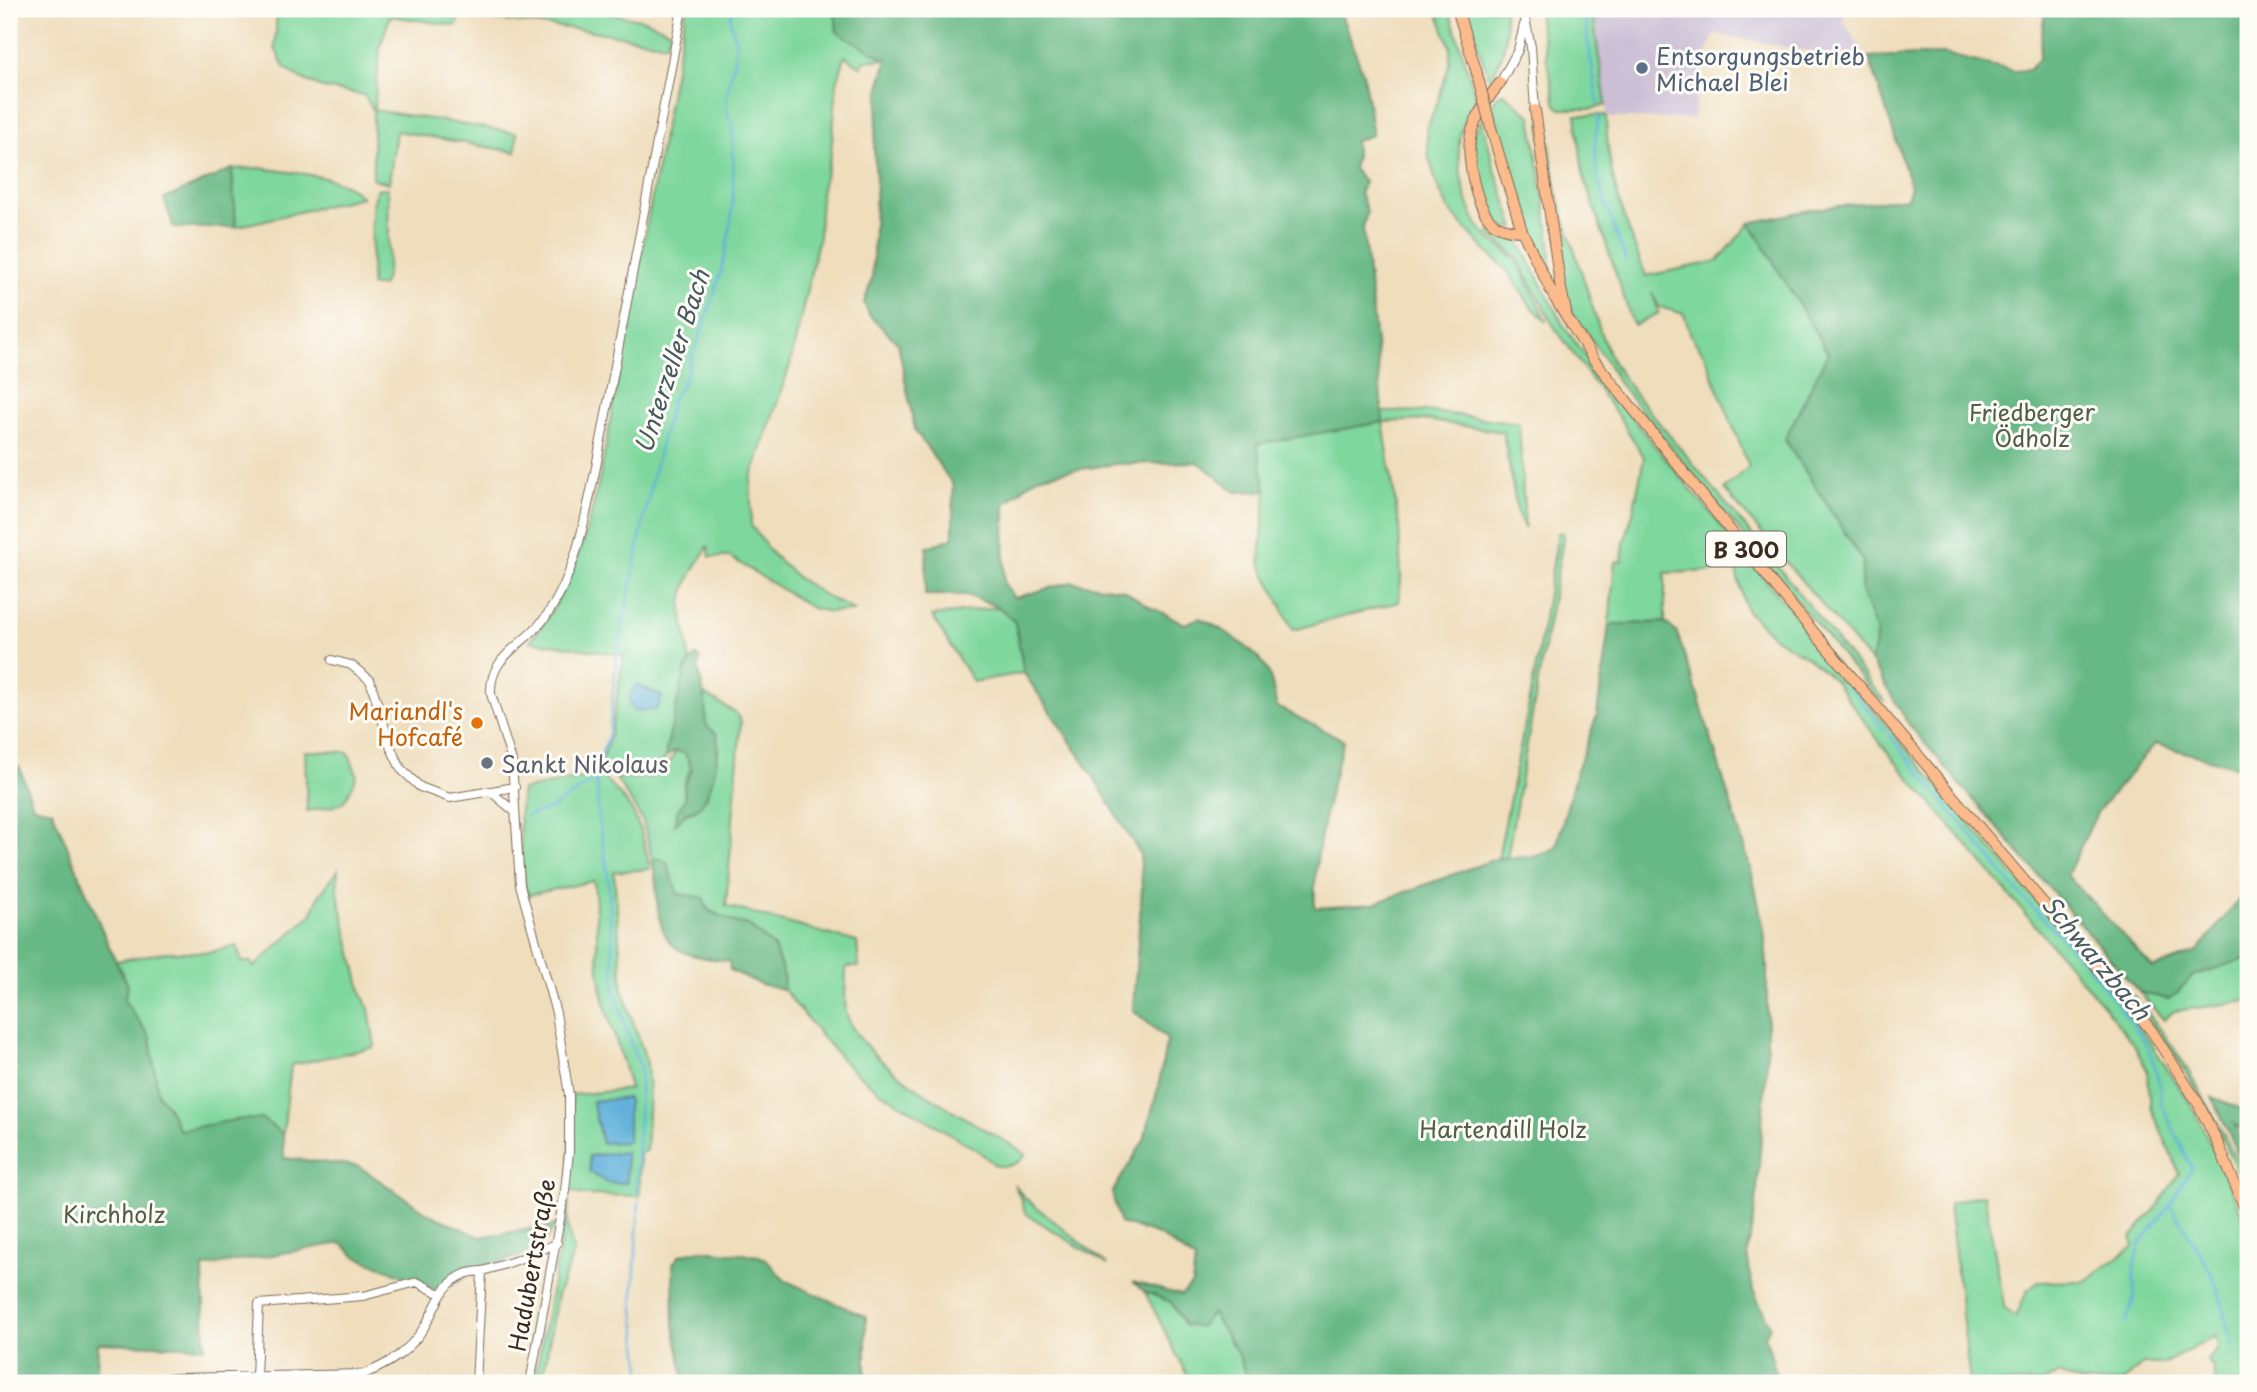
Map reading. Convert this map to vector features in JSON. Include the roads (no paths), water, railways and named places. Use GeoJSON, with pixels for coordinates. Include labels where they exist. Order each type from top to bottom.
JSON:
{"type":"FeatureCollection","features":[{"type":"Feature","properties":{"kind":"main road","name":"B 300"},"geometry":{"type":"LineString","coordinates":[[1457,9],[1522,231],[1570,326],[1616,388],[1778,590],[2151,1030],[2198,1103],[2248,1216]]}},
{"type":"Feature","properties":{"kind":"main road"},"geometry":{"type":"LineString","coordinates":[[1500,83],[1480,111],[1471,134],[1468,150],[1470,167],[1487,217],[1495,225],[1522,231]]}},
{"type":"Feature","properties":{"kind":"main road"},"geometry":{"type":"LineString","coordinates":[[1535,110],[1560,284],[1570,326]]}},
{"type":"Feature","properties":{"kind":"street","name":"Hadubertstraße"},"geometry":{"type":"LineString","coordinates":[[530,1383],[565,1191],[569,1152],[569,1095],[556,1013],[520,885],[512,761],[491,694],[491,683],[495,668],[506,654],[528,637],[555,603],[582,531],[682,9]]}},
{"type":"Feature","properties":{"kind":"street"},"geometry":{"type":"LineString","coordinates":[[1500,83],[1518,50],[1524,12]]}},
{"type":"Feature","properties":{"kind":"street"},"geometry":{"type":"LineString","coordinates":[[1524,12],[1531,47],[1535,110]]}},
{"type":"Feature","properties":{"kind":"street"},"geometry":{"type":"LineString","coordinates":[[332,660],[351,665],[370,680],[391,748],[401,769],[420,787],[450,798],[514,787]]}},
{"type":"Feature","properties":{"kind":"street"},"geometry":{"type":"LineString","coordinates":[[490,791],[515,812]]}},
{"type":"Feature","properties":{"kind":"street"},"geometry":{"type":"LineString","coordinates":[[117,1383],[256,1377],[363,1378],[408,1349],[425,1326],[440,1294],[465,1273],[482,1272],[531,1256],[557,1243]]}},
{"type":"Feature","properties":{"kind":"street"},"geometry":{"type":"LineString","coordinates":[[476,1383],[482,1272]]}},
{"type":"Feature","properties":{"kind":"street"},"geometry":{"type":"LineString","coordinates":[[256,1377],[259,1304],[363,1296],[417,1282],[440,1294]]}},
{"type":"Feature","properties":{"kind":"water"},"geometry":{"type":"Polygon","coordinates":[[[637,685],[662,696],[656,710],[633,711],[629,697],[637,685]]]}},
{"type":"Feature","properties":{"kind":"water"},"geometry":{"type":"Polygon","coordinates":[[[628,1098],[628,1142],[602,1143],[592,1101],[628,1098]]]}},
{"type":"Feature","properties":{"kind":"water"},"geometry":{"type":"Polygon","coordinates":[[[626,1152],[627,1183],[607,1183],[590,1172],[589,1156],[626,1152]]]}},
{"type":"Feature","properties":{"kind":"waterway","name":"Unterzeller Bach"},"geometry":{"type":"LineString","coordinates":[[598,765],[609,733],[617,653],[652,479],[673,396],[682,385],[705,321],[729,233],[733,189],[733,124],[728,117],[727,98],[736,47],[731,23],[733,9]]}},
{"type":"Feature","properties":{"kind":"waterway","name":"Schwarzbach"},"geometry":{"type":"LineString","coordinates":[[1583,9],[1598,104]]}},
{"type":"Feature","properties":{"kind":"waterway","name":"Schwarzbach"},"geometry":{"type":"LineString","coordinates":[[1600,116],[1595,152],[1597,171],[1626,261]]}},
{"type":"Feature","properties":{"kind":"waterway","name":"Schwarzbach"},"geometry":{"type":"LineString","coordinates":[[1803,629],[1884,730]]}},
{"type":"Feature","properties":{"kind":"waterway","name":"Schwarzbach"},"geometry":{"type":"LineString","coordinates":[[1889,735],[2019,893],[2089,967],[2143,1038],[2154,1063],[2161,1104],[2192,1168],[2170,1204],[2201,1255],[2220,1294],[2233,1346]]}},
{"type":"Feature","properties":{"kind":"waterway","name":"Unterzeller Bach"},"geometry":{"type":"LineString","coordinates":[[597,775],[598,815],[608,875],[615,991],[641,1067],[636,1192]]}},
{"type":"Feature","properties":{"kind":"waterway"},"geometry":{"type":"LineString","coordinates":[[526,816],[550,809],[597,781]]}},
{"type":"Feature","properties":{"kind":"waterway","name":"Unterzeller Bach"},"geometry":{"type":"LineString","coordinates":[[639,1201],[633,1301],[642,1378]]}},
{"type":"Feature","properties":{"kind":"waterway"},"geometry":{"type":"LineString","coordinates":[[2126,1322],[2135,1294],[2133,1277],[2140,1244],[2170,1205]]}},
{"type":"Feature","properties":{"kind":"place","name":"Entsorgungsbetrieb Michael Blei"},"geometry":{"type":"Point","coordinates":[1642,68]}},
{"type":"Feature","properties":{"kind":"place","name":"Mariandl's Hofcafé"},"geometry":{"type":"Point","coordinates":[477,723]}},
{"type":"Feature","properties":{"kind":"place","name":"Sankt Nikolaus"},"geometry":{"type":"Point","coordinates":[487,763]}},
{"type":"Feature","properties":{"kind":"park label","name":"Friedberger Ödholz"},"geometry":{"type":"Point","coordinates":[2032,424]}},
{"type":"Feature","properties":{"kind":"park label","name":"Hartendill Holz"},"geometry":{"type":"Point","coordinates":[1503,1128]}},
{"type":"Feature","properties":{"kind":"park label","name":"Kirchholz"},"geometry":{"type":"Point","coordinates":[114,1213]}}]}
